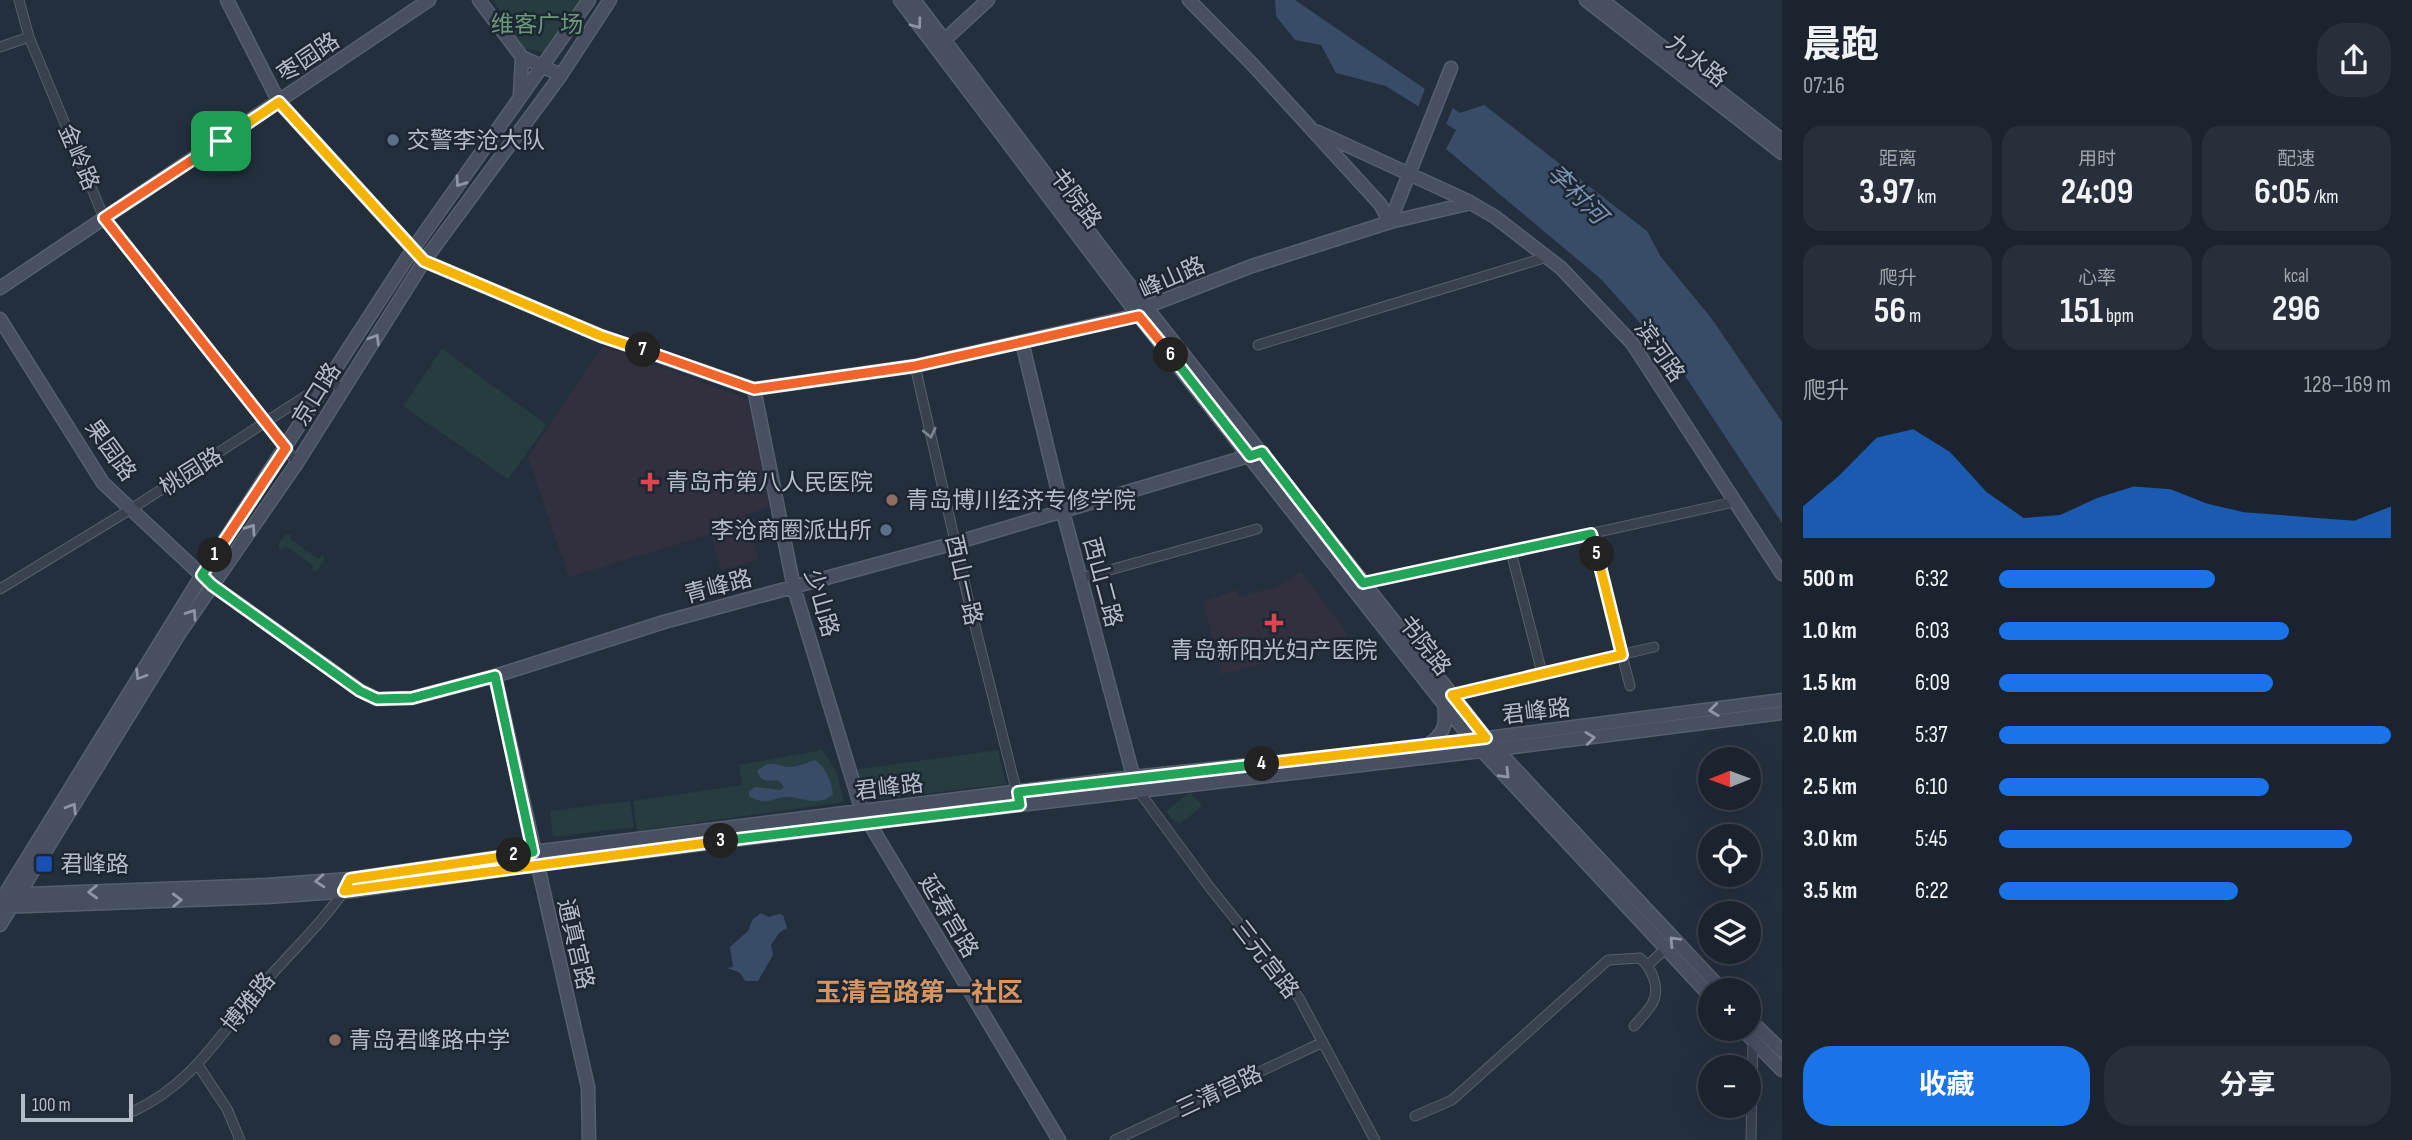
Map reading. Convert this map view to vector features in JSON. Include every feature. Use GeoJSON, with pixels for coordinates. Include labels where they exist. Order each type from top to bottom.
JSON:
{"type":"FeatureCollection","features":[{"type":"Feature","properties":{"kind":"main road"},"geometry":{"type":"LineString","coordinates":[[227,0],[279,102],[424,261]]}},
{"type":"Feature","properties":{"kind":"main road","name":"枣园路"},"geometry":{"type":"LineString","coordinates":[[0,288],[429,0]]}},
{"type":"Feature","properties":{"kind":"main road"},"geometry":{"type":"LineString","coordinates":[[479,0],[522,57],[561,75]]}},
{"type":"Feature","properties":{"kind":"main road","name":"京口路"},"geometry":{"type":"LineString","coordinates":[[0,925],[3,901],[202,575],[413,249],[589,0]]}},
{"type":"Feature","properties":{"kind":"main road","name":"京口路"},"geometry":{"type":"LineString","coordinates":[[3,901],[18,895],[179,634],[297,463],[424,261],[561,75],[610,0]]}},
{"type":"Feature","properties":{"kind":"main road","name":"书院路"},"geometry":{"type":"LineString","coordinates":[[900,0],[939,45],[1142,311],[1448,699],[1698,983]]}},
{"type":"Feature","properties":{"kind":"main road","name":"书院路"},"geometry":{"type":"LineString","coordinates":[[914,0],[939,45]]}},
{"type":"Feature","properties":{"kind":"main road"},"geometry":{"type":"LineString","coordinates":[[939,45],[988,0]]}},
{"type":"Feature","properties":{"kind":"main road"},"geometry":{"type":"LineString","coordinates":[[1189,0],[1253,65],[1380,204],[1390,222]]}},
{"type":"Feature","properties":{"kind":"main road","name":"九水路"},"geometry":{"type":"LineString","coordinates":[[1586,0],[1782,153]]}},
{"type":"Feature","properties":{"kind":"main road","name":"九水路"},"geometry":{"type":"LineString","coordinates":[[1602,0],[1782,140]]}},
{"type":"Feature","properties":{"kind":"main road"},"geometry":{"type":"LineString","coordinates":[[519,100],[522,57]]}},
{"type":"Feature","properties":{"kind":"main road"},"geometry":{"type":"LineString","coordinates":[[1390,222],[1451,68]]}},
{"type":"Feature","properties":{"kind":"main road","name":"滨河路"},"geometry":{"type":"LineString","coordinates":[[1312,130],[1471,202],[1548,257],[1595,301],[1632,343],[1782,574]]}},
{"type":"Feature","properties":{"kind":"main road","name":"峰山路"},"geometry":{"type":"LineString","coordinates":[[424,261],[601,336],[754,389],[915,366],[1142,311],[1252,266],[1390,222],[1471,202]]}},
{"type":"Feature","properties":{"kind":"main road","name":"果园路"},"geometry":{"type":"LineString","coordinates":[[0,319],[103,483],[212,585]]}},
{"type":"Feature","properties":{"kind":"main road","name":"西山二路"},"geometry":{"type":"LineString","coordinates":[[1022,342],[1063,512],[1135,784]]}},
{"type":"Feature","properties":{"kind":"main road","name":"少山路"},"geometry":{"type":"LineString","coordinates":[[754,389],[794,588],[864,817]]}},
{"type":"Feature","properties":{"kind":"main road","name":"书院路"},"geometry":{"type":"LineString","coordinates":[[1256,454],[1363,583],[1448,699],[1472,740],[1485,744]]}},
{"type":"Feature","properties":{"kind":"main road","name":"青峰路"},"geometry":{"type":"LineString","coordinates":[[212,585],[360,691],[377,699],[412,698],[495,676],[664,622],[955,543],[1256,454]]}},
{"type":"Feature","properties":{"kind":"main road","name":"通真宫路"},"geometry":{"type":"LineString","coordinates":[[495,676],[588,1087],[589,1140]]}},
{"type":"Feature","properties":{"kind":"main road"},"geometry":{"type":"LineString","coordinates":[[1427,746],[1437,739],[1446,726],[1448,699]]}},
{"type":"Feature","properties":{"kind":"main road","name":"君峰路"},"geometry":{"type":"LineString","coordinates":[[3,901],[347,885],[535,858],[864,817],[1485,744],[1782,700]]}},
{"type":"Feature","properties":{"kind":"main road","name":"君峰路"},"geometry":{"type":"LineString","coordinates":[[1485,744],[1498,749],[1782,713]]}},
{"type":"Feature","properties":{"kind":"main road","name":"君峰路"},"geometry":{"type":"LineString","coordinates":[[1135,784],[1472,740]]}},
{"type":"Feature","properties":{"kind":"main road"},"geometry":{"type":"LineString","coordinates":[[1498,749],[1711,978]]}},
{"type":"Feature","properties":{"kind":"main road","name":"延寿宫路"},"geometry":{"type":"LineString","coordinates":[[864,817],[1059,1140]]}},
{"type":"Feature","properties":{"kind":"main road","name":"君峰路"},"geometry":{"type":"LineString","coordinates":[[18,895],[347,885]]}},
{"type":"Feature","properties":{"kind":"main road"},"geometry":{"type":"LineString","coordinates":[[1761,1031],[1782,1051]]}},
{"type":"Feature","properties":{"kind":"main road"},"geometry":{"type":"LineString","coordinates":[[1753,1041],[1782,1070]]}},
{"type":"Feature","properties":{"kind":"street","name":"金岭路"},"geometry":{"type":"LineString","coordinates":[[19,0],[29,37],[104,218],[297,463]]}},
{"type":"Feature","properties":{"kind":"street"},"geometry":{"type":"LineString","coordinates":[[0,47],[29,37]]}},
{"type":"Feature","properties":{"kind":"street"},"geometry":{"type":"LineString","coordinates":[[1258,345],[1548,257]]}},
{"type":"Feature","properties":{"kind":"street","name":"西山一路"},"geometry":{"type":"LineString","coordinates":[[915,366],[955,543],[1019,798]]}},
{"type":"Feature","properties":{"kind":"street"},"geometry":{"type":"LineString","coordinates":[[329,381],[344,389]]}},
{"type":"Feature","properties":{"kind":"street","name":"桃园路"},"geometry":{"type":"LineString","coordinates":[[0,589],[131,509],[329,381]]}},
{"type":"Feature","properties":{"kind":"street"},"geometry":{"type":"LineString","coordinates":[[1363,583],[1734,502]]}},
{"type":"Feature","properties":{"kind":"street"},"geometry":{"type":"LineString","coordinates":[[1081,578],[1257,529]]}},
{"type":"Feature","properties":{"kind":"street"},"geometry":{"type":"LineString","coordinates":[[1591,534],[1630,686]]}},
{"type":"Feature","properties":{"kind":"street"},"geometry":{"type":"LineString","coordinates":[[1511,552],[1542,673]]}},
{"type":"Feature","properties":{"kind":"street"},"geometry":{"type":"LineString","coordinates":[[1448,699],[1542,673],[1654,647]]}},
{"type":"Feature","properties":{"kind":"street","name":"三元宫路"},"geometry":{"type":"LineString","coordinates":[[1135,784],[1211,889],[1288,984],[1323,1042],[1375,1140]]}},
{"type":"Feature","properties":{"kind":"street","name":"博雅路"},"geometry":{"type":"LineString","coordinates":[[134,1111],[156,1101],[198,1065],[248,1001],[347,885]]}},
{"type":"Feature","properties":{"kind":"street"},"geometry":{"type":"LineString","coordinates":[[1648,965],[1665,949]]}},
{"type":"Feature","properties":{"kind":"street"},"geometry":{"type":"LineString","coordinates":[[1415,1116],[1452,1100],[1608,960],[1640,958],[1648,965],[1655,978],[1654,1001],[1634,1026]]}},
{"type":"Feature","properties":{"kind":"street"},"geometry":{"type":"LineString","coordinates":[[1751,1140],[1753,1041]]}},
{"type":"Feature","properties":{"kind":"street","name":"三清宫路"},"geometry":{"type":"LineString","coordinates":[[1115,1140],[1323,1042]]}},
{"type":"Feature","properties":{"kind":"street"},"geometry":{"type":"LineString","coordinates":[[198,1065],[227,1109],[240,1140]]}},
{"type":"Feature","properties":{"kind":"shaded area","name":"青岛市第八人民医院"},"geometry":{"type":"Polygon","coordinates":[[[603,346],[748,399],[769,507],[746,515],[758,560],[721,570],[711,534],[569,577],[528,457],[603,346]]]}},
{"type":"Feature","properties":{"kind":"shaded area","name":"青岛新阳光妇产医院"},"geometry":{"type":"Polygon","coordinates":[[[1301,572],[1348,635],[1333,647],[1221,674],[1203,601],[1237,590],[1238,597],[1277,587],[1301,572]]]}},
{"type":"Feature","properties":{"kind":"green space","name":"维客广场"},"geometry":{"type":"Polygon","coordinates":[[[493,0],[582,0],[545,53],[524,48],[493,0]]]}},
{"type":"Feature","properties":{"kind":"green space"},"geometry":{"type":"Polygon","coordinates":[[[442,349],[547,425],[508,479],[403,406],[442,349]]]}},
{"type":"Feature","properties":{"kind":"green space"},"geometry":{"type":"Polygon","coordinates":[[[290,534],[290,539],[319,559],[324,556],[317,571],[311,571],[314,566],[285,546],[282,550],[279,548],[285,535],[290,534]]]}},
{"type":"Feature","properties":{"kind":"green space"},"geometry":{"type":"Polygon","coordinates":[[[822,750],[837,773],[844,802],[637,831],[633,801],[742,785],[739,765],[822,750]]]}},
{"type":"Feature","properties":{"kind":"green space"},"geometry":{"type":"Polygon","coordinates":[[[998,750],[1006,784],[863,801],[853,770],[998,750]]]}},
{"type":"Feature","properties":{"kind":"green space"},"geometry":{"type":"Polygon","coordinates":[[[1190,792],[1202,806],[1178,825],[1166,812],[1190,792]]]}},
{"type":"Feature","properties":{"kind":"green space"},"geometry":{"type":"Polygon","coordinates":[[[630,801],[634,827],[553,837],[550,811],[630,801]]]}},
{"type":"Feature","properties":{"kind":"water","name":"李村河"},"geometry":{"type":"Polygon","coordinates":[[[1275,0],[1295,0],[1460,113],[1484,105],[1647,231],[1661,257],[1712,319],[1782,422],[1782,523],[1680,368],[1602,280],[1446,149],[1456,130],[1386,86],[1336,73],[1321,45],[1295,40],[1276,16],[1275,0]]]}},
{"type":"Feature","properties":{"kind":"water"},"geometry":{"type":"Polygon","coordinates":[[[815,760],[829,779],[833,794],[828,798],[812,801],[783,797],[761,801],[749,796],[749,791],[755,787],[780,790],[784,787],[779,781],[761,778],[757,771],[767,764],[794,767],[815,760]]]}},
{"type":"Feature","properties":{"kind":"water"},"geometry":{"type":"Polygon","coordinates":[[[761,913],[769,917],[783,915],[787,928],[779,933],[771,945],[773,955],[758,981],[745,981],[740,973],[727,968],[733,967],[730,947],[748,931],[753,919],[761,913]]]}},
{"type":"Feature","properties":{"kind":"pier"},"geometry":{"type":"Polygon","coordinates":[[[1426,86],[1454,105],[1445,127],[1417,110],[1426,86]]]}},
{"type":"Feature","properties":{"kind":"place","name":"交警李沧大队"},"geometry":{"type":"Point","coordinates":[393,140]}},
{"type":"Feature","properties":{"kind":"place","name":"青岛市第八人民医院"},"geometry":{"type":"Point","coordinates":[650,482]}},
{"type":"Feature","properties":{"kind":"place","name":"青岛博川经济专修学院"},"geometry":{"type":"Point","coordinates":[892,500]}},
{"type":"Feature","properties":{"kind":"place","name":"李沧商圈派出所"},"geometry":{"type":"Point","coordinates":[886,530]}},
{"type":"Feature","properties":{"kind":"place","name":"青岛新阳光妇产医院"},"geometry":{"type":"Point","coordinates":[1274,623]}},
{"type":"Feature","properties":{"kind":"place","name":"君峰路"},"geometry":{"type":"Point","coordinates":[44,864]}},
{"type":"Feature","properties":{"kind":"place","name":"青岛君峰路中学"},"geometry":{"type":"Point","coordinates":[335,1040]}},
{"type":"Feature","properties":{"kind":"district","name":"玉清宫路第一社区"},"geometry":{"type":"Point","coordinates":[919,992]}},
{"type":"Feature","properties":{"kind":"route"},"geometry":{"type":"LineString","coordinates":[[279,102],[424,261],[601,336],[754,389],[915,366],[1139,316],[1250,456],[1262,452],[1363,583],[1591,534],[1622,655],[1452,695],[1486,738],[1018,792],[1020,805],[344,891],[350,879],[533,852],[495,676],[412,698],[377,699],[360,691],[212,585],[202,575],[286,448],[104,218],[221,141],[279,102]]}}]}
